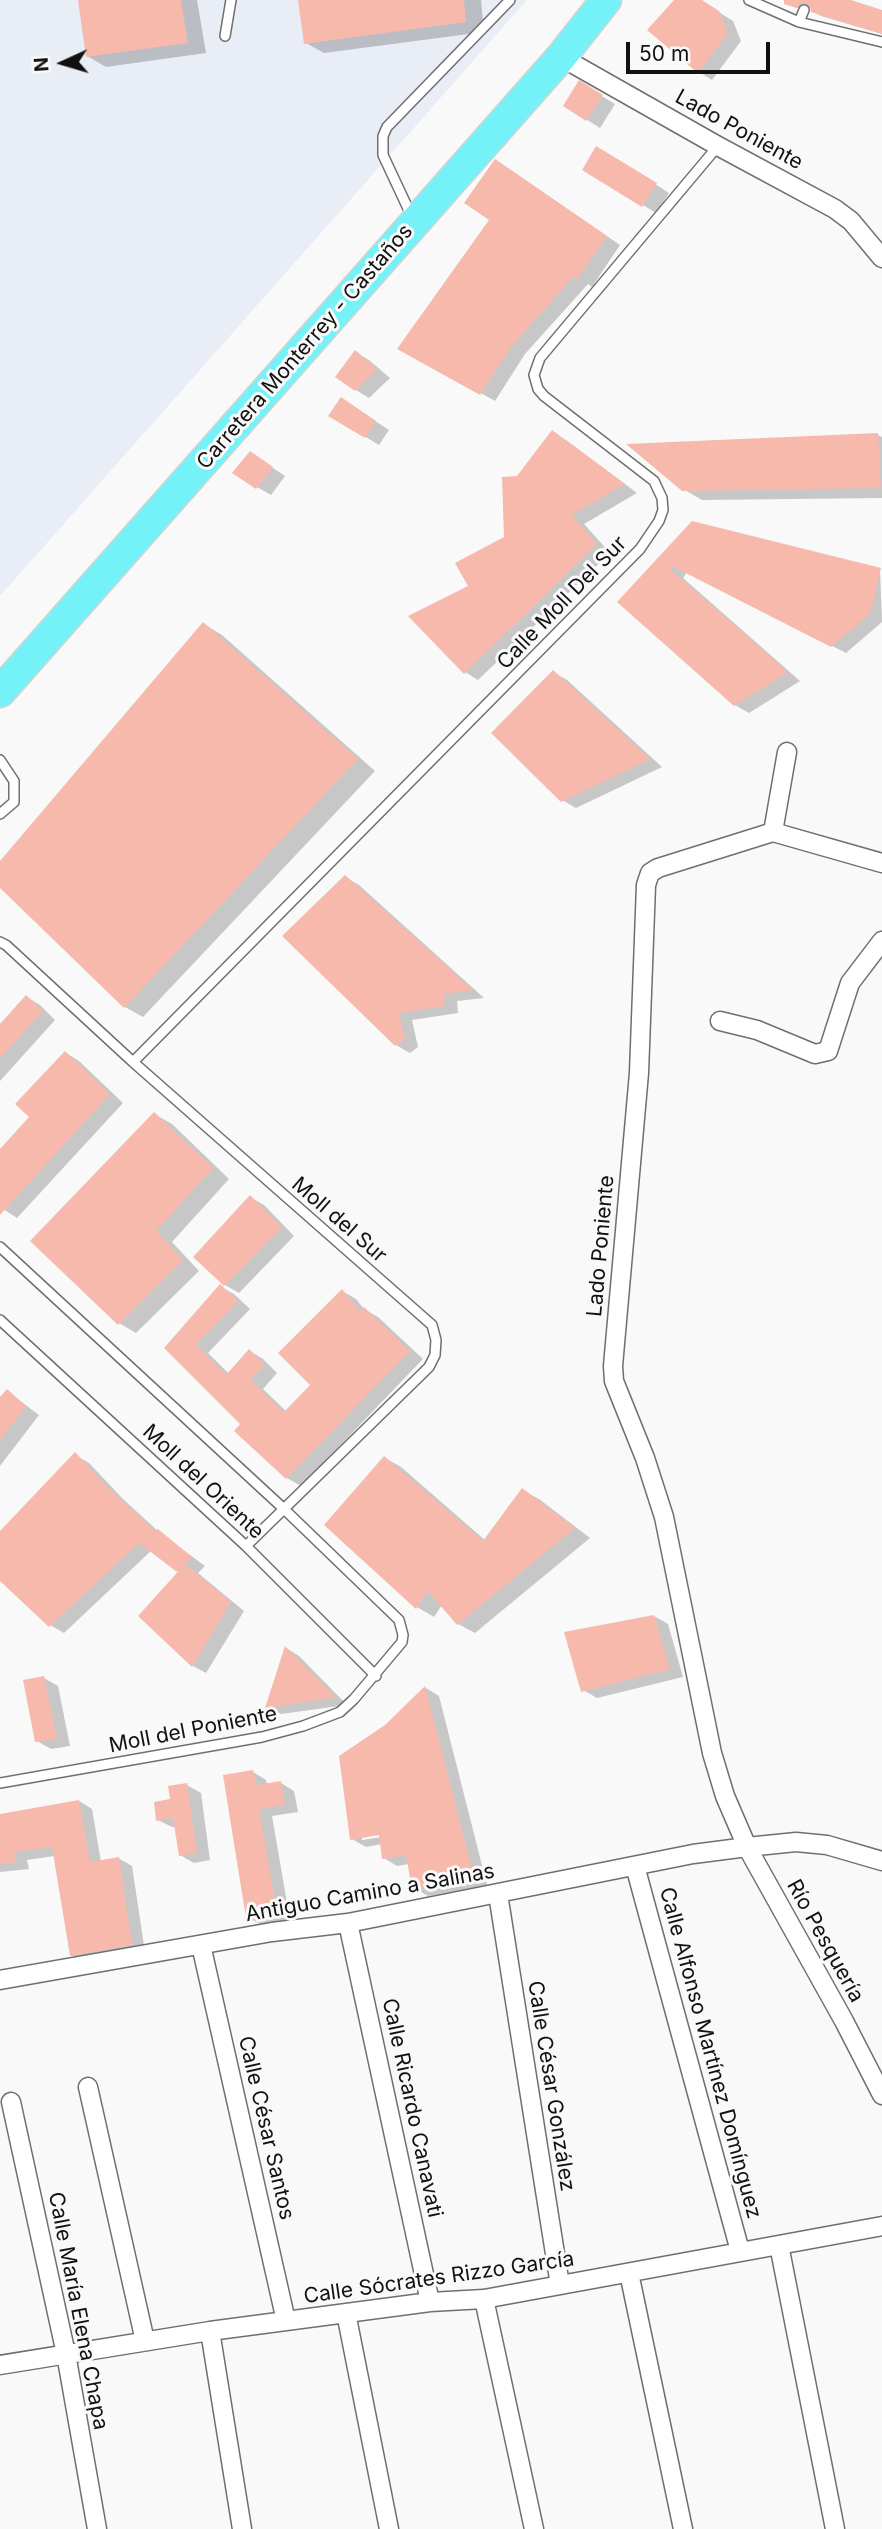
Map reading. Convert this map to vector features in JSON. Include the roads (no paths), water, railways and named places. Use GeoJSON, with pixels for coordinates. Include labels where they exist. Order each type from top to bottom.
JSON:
{"type":"FeatureCollection","features":[{"type":"Feature","properties":{"kind":"main road","name":"Carretera Monterrey - Castaños"},"geometry":{"type":"LineString","coordinates":[[0,692],[561,57],[601,2]]}},
{"type":"Feature","properties":{"kind":"street","name":"Lado Poniente"},"geometry":{"type":"LineString","coordinates":[[561,57],[835,209],[851,221],[882,258]]}},
{"type":"Feature","properties":{"kind":"street"},"geometry":{"type":"LineString","coordinates":[[787,752],[773,832],[882,863]]}},
{"type":"Feature","properties":{"kind":"street","name":"Lado Poniente"},"geometry":{"type":"LineString","coordinates":[[747,1847],[725,1796],[712,1753],[664,1517],[645,1458],[617,1387],[613,1366],[639,1073],[647,879],[650,873],[658,868],[773,832]]}},
{"type":"Feature","properties":{"kind":"street"},"geometry":{"type":"LineString","coordinates":[[720,1021],[757,1030],[815,1054],[828,1051],[850,983],[882,941]]}},
{"type":"Feature","properties":{"kind":"street","name":"Antiguo Camino a Salinas"},"geometry":{"type":"LineString","coordinates":[[0,1980],[272,1932],[348,1923],[635,1866],[747,1847],[796,1842],[827,1845],[882,1861]]}},
{"type":"Feature","properties":{"kind":"street","name":"Río Pesquería"},"geometry":{"type":"LineString","coordinates":[[747,1847],[878,2076],[882,2095]]}},
{"type":"Feature","properties":{"kind":"street","name":"Calle Alfonso Martínez Domínguez"},"geometry":{"type":"LineString","coordinates":[[635,1866],[740,2251]]}},
{"type":"Feature","properties":{"kind":"street","name":"Calle César González"},"geometry":{"type":"LineString","coordinates":[[498,1894],[560,2285]]}},
{"type":"Feature","properties":{"kind":"street","name":"Calle Ricardo Canavati"},"geometry":{"type":"LineString","coordinates":[[348,1923],[430,2302]]}},
{"type":"Feature","properties":{"kind":"street","name":"Calle César Santos"},"geometry":{"type":"LineString","coordinates":[[201,1945],[286,2321]]}},
{"type":"Feature","properties":{"kind":"street"},"geometry":{"type":"LineString","coordinates":[[88,2087],[145,2341]]}},
{"type":"Feature","properties":{"kind":"street","name":"Calle María Elena Chapa"},"geometry":{"type":"LineString","coordinates":[[11,2102],[66,2354],[97,2529]]}},
{"type":"Feature","properties":{"kind":"street","name":"Calle Sócrates Rizzo García"},"geometry":{"type":"LineString","coordinates":[[0,2365],[210,2331],[430,2302],[484,2299],[882,2226]]}},
{"type":"Feature","properties":{"kind":"street"},"geometry":{"type":"LineString","coordinates":[[779,2245],[835,2529]]}},
{"type":"Feature","properties":{"kind":"street"},"geometry":{"type":"LineString","coordinates":[[629,2273],[683,2529]]}},
{"type":"Feature","properties":{"kind":"street"},"geometry":{"type":"LineString","coordinates":[[484,2299],[534,2529]]}},
{"type":"Feature","properties":{"kind":"street"},"geometry":{"type":"LineString","coordinates":[[346,2313],[389,2529]]}},
{"type":"Feature","properties":{"kind":"street"},"geometry":{"type":"LineString","coordinates":[[210,2331],[242,2529]]}},
{"type":"Feature","properties":{"kind":"lane"},"geometry":{"type":"LineString","coordinates":[[225,36],[231,0]]}},
{"type":"Feature","properties":{"kind":"lane"},"geometry":{"type":"LineString","coordinates":[[414,222],[383,155],[383,136],[396,118],[510,0]]}},
{"type":"Feature","properties":{"kind":"lane"},"geometry":{"type":"LineString","coordinates":[[749,0],[770,4],[799,22],[882,42]]}},
{"type":"Feature","properties":{"kind":"lane"},"geometry":{"type":"LineString","coordinates":[[799,22],[804,10]]}},
{"type":"Feature","properties":{"kind":"lane","name":"Calle Moll Del Sur"},"geometry":{"type":"LineString","coordinates":[[133,1062],[640,549],[659,521],[663,510],[662,498],[654,481],[544,396],[538,389],[534,375],[540,358],[718,146]]}},
{"type":"Feature","properties":{"kind":"lane"},"geometry":{"type":"LineString","coordinates":[[0,761],[13,781],[14,802],[0,814]]}},
{"type":"Feature","properties":{"kind":"lane","name":"Moll del Sur"},"geometry":{"type":"LineString","coordinates":[[0,942],[432,1325],[436,1340],[435,1355],[429,1367],[246,1546]]}},
{"type":"Feature","properties":{"kind":"lane","name":"Moll del Poniente"},"geometry":{"type":"LineString","coordinates":[[0,1247],[284,1508],[402,1625],[402,1642],[376,1676],[340,1712],[272,1735],[0,1783]]}},
{"type":"Feature","properties":{"kind":"lane","name":"Moll del Oriente"},"geometry":{"type":"LineString","coordinates":[[0,1320],[246,1546],[376,1676]]}}]}
